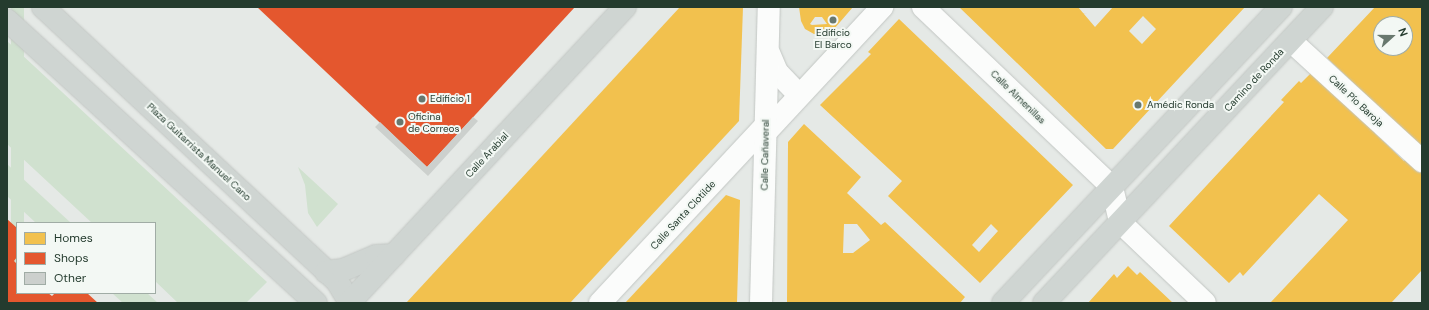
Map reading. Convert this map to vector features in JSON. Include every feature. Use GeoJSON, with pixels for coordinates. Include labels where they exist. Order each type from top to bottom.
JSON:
{"type":"FeatureCollection","features":[{"type":"Feature","properties":{"kind":"main road","name":"Plaza Guitarrista Manuel Cano"},"geometry":{"type":"LineString","coordinates":[[43,7],[337,281],[350,303]]}},
{"type":"Feature","properties":{"kind":"main road","name":"Calle Arabial"},"geometry":{"type":"LineString","coordinates":[[350,303],[625,7]]}},
{"type":"Feature","properties":{"kind":"main road"},"geometry":{"type":"LineString","coordinates":[[1003,303],[1281,7]]}},
{"type":"Feature","properties":{"kind":"main road","name":"Camino de Ronda"},"geometry":{"type":"LineString","coordinates":[[1044,303],[1322,7]]}},
{"type":"Feature","properties":{"kind":"main road"},"geometry":{"type":"LineString","coordinates":[[7,20],[316,303]]}},
{"type":"Feature","properties":{"kind":"main road"},"geometry":{"type":"LineString","coordinates":[[326,272],[343,270],[376,256],[394,255]]}},
{"type":"Feature","properties":{"kind":"street","name":"Calle Cañaveral"},"geometry":{"type":"LineString","coordinates":[[761,303],[769,7]]}},
{"type":"Feature","properties":{"kind":"street","name":"Calle Santa Clotilde"},"geometry":{"type":"LineString","coordinates":[[600,303],[882,7]]}},
{"type":"Feature","properties":{"kind":"street","name":"Calle Almenillas"},"geometry":{"type":"LineString","coordinates":[[923,7],[1112,187]]}},
{"type":"Feature","properties":{"kind":"street","name":"Calle Pío Baroja"},"geometry":{"type":"LineString","coordinates":[[1291,41],[1422,161]]}},
{"type":"Feature","properties":{"kind":"street"},"geometry":{"type":"LineString","coordinates":[[768,49],[775,69],[799,95]]}},
{"type":"Feature","properties":{"kind":"street"},"geometry":{"type":"LineString","coordinates":[[1112,187],[1120,222],[1205,303]]}},
{"type":"Feature","properties":{"kind":"green space"},"geometry":{"type":"Polygon","coordinates":[[[11,7],[24,7],[24,222],[16,222],[16,294],[24,294],[24,303],[11,303],[11,7]]]}},
{"type":"Feature","properties":{"kind":"green space"},"geometry":{"type":"Polygon","coordinates":[[[7,41],[267,282],[246,303],[178,303],[156,282],[156,222],[91,222],[7,144],[7,41]]]}},
{"type":"Feature","properties":{"kind":"green space"},"geometry":{"type":"Polygon","coordinates":[[[7,164],[70,222],[35,222],[7,196],[7,164]]]}},
{"type":"Feature","properties":{"kind":"green space"},"geometry":{"type":"Polygon","coordinates":[[[298,167],[338,204],[317,227],[308,213],[305,185],[298,167]]]}},
{"type":"Feature","properties":{"kind":"green space"},"geometry":{"type":"Polygon","coordinates":[[[113,294],[148,294],[158,303],[123,303],[113,294]]]}},
{"type":"Feature","properties":{"kind":"building: Homes"},"geometry":{"type":"Polygon","coordinates":[[[680,7],[743,7],[739,121],[570,303],[406,303],[680,7]]]}},
{"type":"Feature","properties":{"kind":"building: Homes","name":"Edificio El Barco"},"geometry":{"type":"Polygon","coordinates":[[[799,7],[853,7],[834,29],[823,35],[814,34],[805,29],[801,21],[799,7]],[[815,17],[810,24],[827,24],[822,17],[815,17]]]}},
{"type":"Feature","properties":{"kind":"building: Homes"},"geometry":{"type":"Polygon","coordinates":[[[959,7],[1078,7],[1095,27],[1113,7],[1245,7],[1113,149],[1106,149],[959,7]],[[1143,16],[1129,31],[1142,44],[1156,29],[1143,16]]]}},
{"type":"Feature","properties":{"kind":"building: Homes"},"geometry":{"type":"Polygon","coordinates":[[[1375,7],[1422,7],[1422,148],[1327,58],[1375,7]]]}},
{"type":"Feature","properties":{"kind":"building: Homes"},"geometry":{"type":"Polygon","coordinates":[[[899,19],[1073,185],[980,283],[888,196],[902,181],[820,105],[871,54],[868,52],[899,19]],[[991,224],[972,245],[979,252],[998,231],[991,224]]]}},
{"type":"Feature","properties":{"kind":"building: Homes"},"geometry":{"type":"Polygon","coordinates":[[[1311,73],[1377,131],[1375,133],[1404,161],[1407,158],[1422,173],[1422,270],[1391,303],[1271,302],[1348,220],[1319,194],[1243,276],[1240,272],[1229,283],[1169,226],[1284,102],[1281,100],[1299,81],[1301,83],[1311,73]]]}},
{"type":"Feature","properties":{"kind":"building: Homes"},"geometry":{"type":"Polygon","coordinates":[[[804,124],[861,177],[847,193],[881,225],[885,222],[965,297],[960,303],[787,303],[788,142],[804,124]],[[844,224],[843,253],[853,253],[870,240],[857,224],[844,224]]]}},
{"type":"Feature","properties":{"kind":"building: Homes"},"geometry":{"type":"Polygon","coordinates":[[[726,195],[740,200],[737,303],[625,303],[726,195]]]}},
{"type":"Feature","properties":{"kind":"building: Homes"},"geometry":{"type":"Polygon","coordinates":[[[1128,266],[1137,275],[1140,272],[1173,303],[1088,303],[1114,274],[1117,278],[1128,266]]]}},
{"type":"Feature","properties":{"kind":"building: Shops","name":"Edificio 1"},"geometry":{"type":"Polygon","coordinates":[[[257,7],[575,7],[427,167],[257,7]]]}},
{"type":"Feature","properties":{"kind":"building: Shops"},"geometry":{"type":"Polygon","coordinates":[[[7,219],[16,227],[16,258],[14,261],[16,263],[16,294],[49,294],[52,296],[54,294],[88,294],[98,303],[7,303],[7,219]]]}},
{"type":"Feature","properties":{"kind":"building: Other"},"geometry":{"type":"Polygon","coordinates":[[[473,117],[478,121],[428,176],[375,127],[380,122],[427,167],[473,117]]]}},
{"type":"Feature","properties":{"kind":"place","name":"Edificio El Barco"},"geometry":{"type":"Point","coordinates":[833,20]}},
{"type":"Feature","properties":{"kind":"place","name":"Edificio 1"},"geometry":{"type":"Point","coordinates":[422,99]}},
{"type":"Feature","properties":{"kind":"place","name":"Amédic Ronda"},"geometry":{"type":"Point","coordinates":[1138,105]}},
{"type":"Feature","properties":{"kind":"place","name":"Oficina de Correos"},"geometry":{"type":"Point","coordinates":[400,122]}}]}
